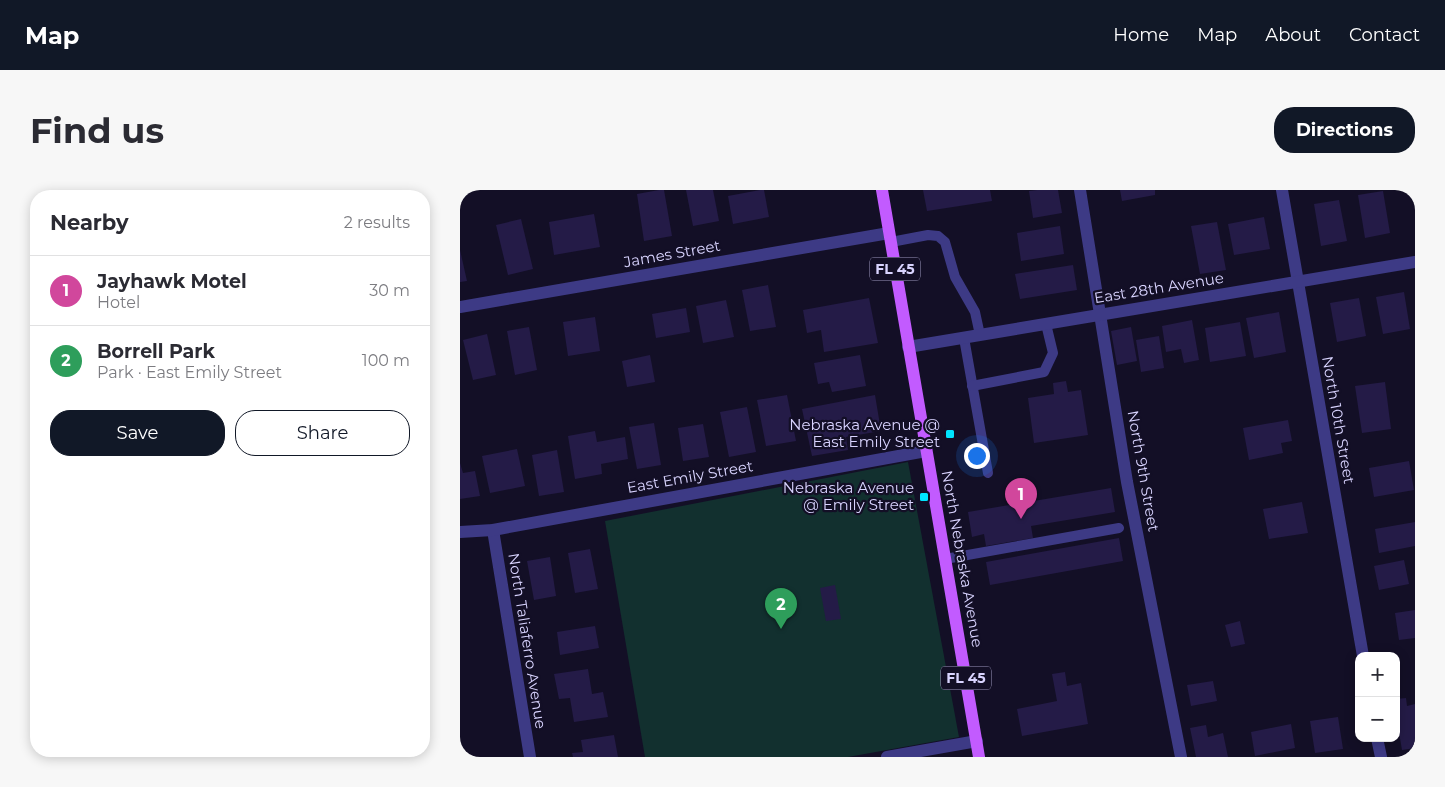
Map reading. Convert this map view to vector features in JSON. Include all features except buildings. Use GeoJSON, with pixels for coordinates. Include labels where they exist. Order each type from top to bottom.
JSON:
{"type":"FeatureCollection","features":[{"type":"Feature","properties":{"kind":"main road","name":"North Nebraska Avenue"},"geometry":{"type":"LineString","coordinates":[[882,190],[979,757]]}},
{"type":"Feature","properties":{"kind":"street","name":"North 9th Street"},"geometry":{"type":"LineString","coordinates":[[1080,190],[1127,482],[1181,757]]}},
{"type":"Feature","properties":{"kind":"street","name":"North 10th Street"},"geometry":{"type":"LineString","coordinates":[[1282,190],[1362,652]]}},
{"type":"Feature","properties":{"kind":"street","name":"James Street"},"geometry":{"type":"LineString","coordinates":[[460,307],[890,237]]}},
{"type":"Feature","properties":{"kind":"street","name":"East 28th Avenue"},"geometry":{"type":"LineString","coordinates":[[908,348],[1415,262]]}},
{"type":"Feature","properties":{"kind":"street","name":"East Emily Street"},"geometry":{"type":"LineString","coordinates":[[460,532],[492,530],[926,451]]}},
{"type":"Feature","properties":{"kind":"street","name":"North Taliaferro Avenue"},"geometry":{"type":"LineString","coordinates":[[492,530],[530,757]]}},
{"type":"Feature","properties":{"kind":"street"},"geometry":{"type":"LineString","coordinates":[[887,757],[977,741]]}},
{"type":"Feature","properties":{"kind":"street"},"geometry":{"type":"LineString","coordinates":[[1378,742],[1381,757]]}},
{"type":"Feature","properties":{"kind":"lane"},"geometry":{"type":"LineString","coordinates":[[890,237],[928,235],[938,236],[945,242],[956,277],[975,312],[980,335]]}},
{"type":"Feature","properties":{"kind":"lane"},"geometry":{"type":"LineString","coordinates":[[972,386],[1044,372],[1052,354],[1046,324]]}},
{"type":"Feature","properties":{"kind":"lane"},"geometry":{"type":"LineString","coordinates":[[964,338],[988,473]]}},
{"type":"Feature","properties":{"kind":"lane"},"geometry":{"type":"LineString","coordinates":[[945,559],[1119,528]]}},
{"type":"Feature","properties":{"kind":"green space"},"geometry":{"type":"Polygon","coordinates":[[[908,462],[959,737],[848,757],[645,757],[605,521],[908,462]]]}},
{"type":"Feature","properties":{"kind":"place","name":"Nebraska Avenue @ East Emily Street"},"geometry":{"type":"Point","coordinates":[950,434]}},
{"type":"Feature","properties":{"kind":"place","name":"Nebraska Avenue @ Emily Street"},"geometry":{"type":"Point","coordinates":[924,497]}},
{"type":"Feature","properties":{"kind":"place","name":"Jayhawk Motel"},"geometry":{"type":"Point","coordinates":[1021,519]}},
{"type":"Feature","properties":{"kind":"place","name":"Borrell Park"},"geometry":{"type":"Point","coordinates":[781,629]}}]}
